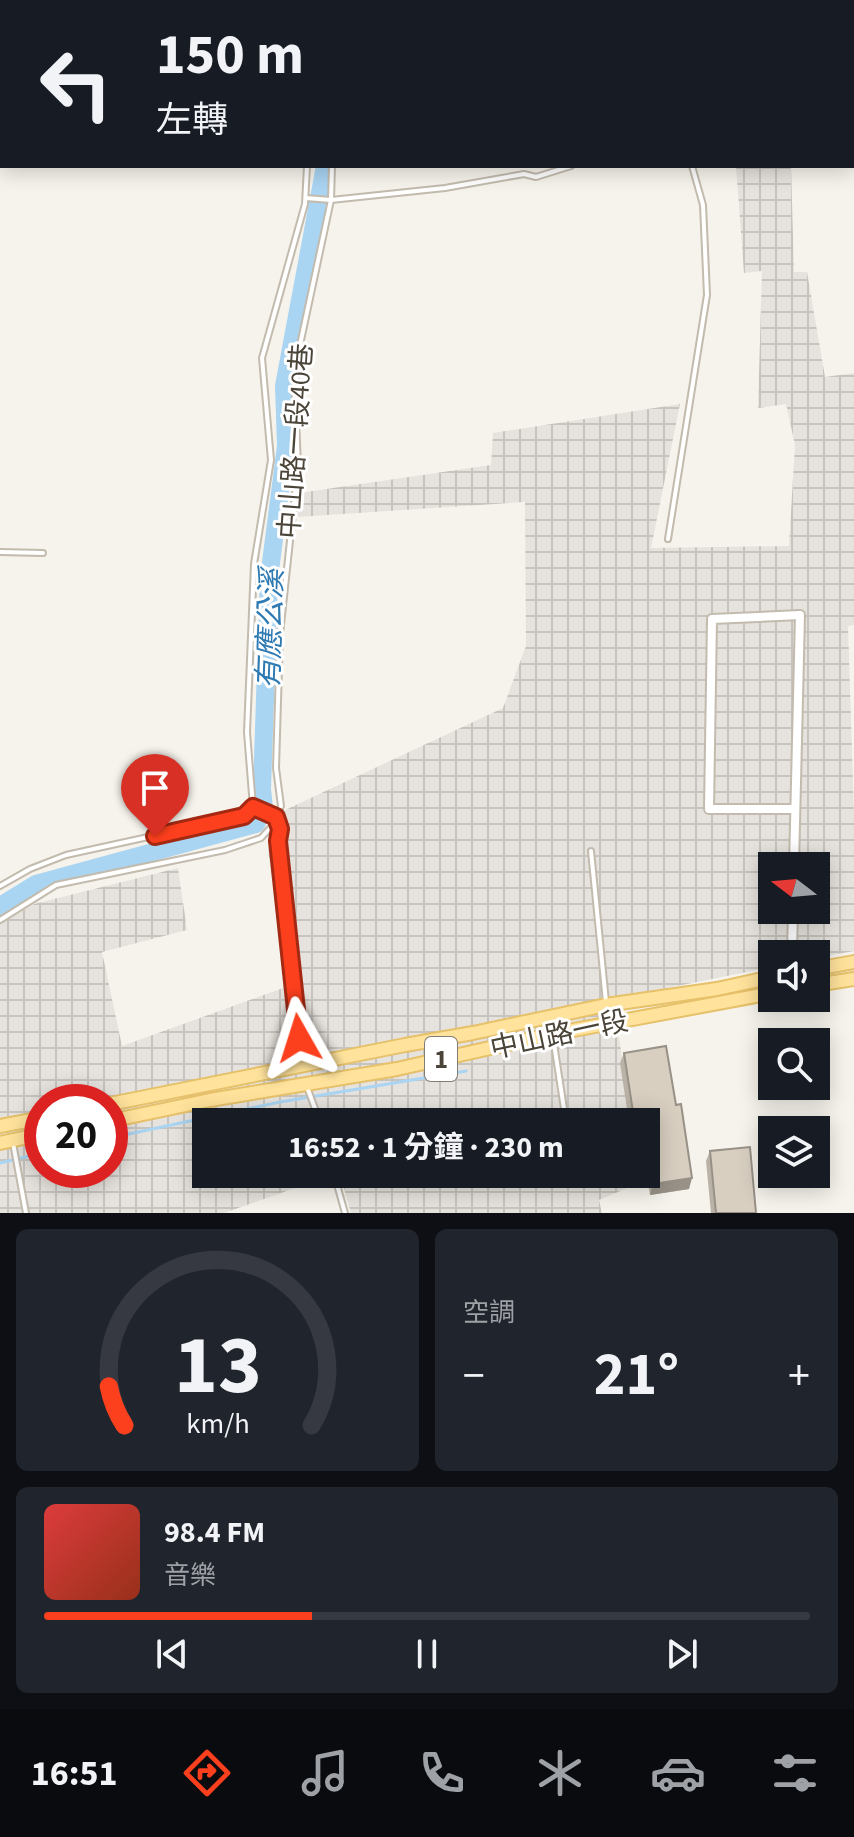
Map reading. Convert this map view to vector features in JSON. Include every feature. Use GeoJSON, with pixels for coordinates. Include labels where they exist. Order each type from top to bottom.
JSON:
{"type":"FeatureCollection","features":[{"type":"Feature","properties":{"kind":"main road"},"geometry":{"type":"LineString","coordinates":[[830,966],[854,962]]}},
{"type":"Feature","properties":{"kind":"main road"},"geometry":{"type":"LineString","coordinates":[[830,983],[854,979]]}},
{"type":"Feature","properties":{"kind":"main road","name":"中山路一段"},"geometry":{"type":"LineString","coordinates":[[128,1100],[606,1005],[758,980]]}},
{"type":"Feature","properties":{"kind":"main road","name":"中山路一段"},"geometry":{"type":"LineString","coordinates":[[128,1117],[210,1100],[397,1069],[552,1034],[758,996]]}},
{"type":"Feature","properties":{"kind":"main road"},"geometry":{"type":"LineString","coordinates":[[473,1033],[476,1051]]}},
{"type":"Feature","properties":{"kind":"main road"},"geometry":{"type":"LineString","coordinates":[[0,1126],[24,1121]]}},
{"type":"Feature","properties":{"kind":"street"},"geometry":{"type":"LineString","coordinates":[[794,809],[709,809],[712,619],[800,615],[794,852]]}},
{"type":"Feature","properties":{"kind":"street"},"geometry":{"type":"LineString","coordinates":[[253,807],[276,817]]}},
{"type":"Feature","properties":{"kind":"lane","name":"中山路一段40巷"},"geometry":{"type":"LineString","coordinates":[[253,807],[247,732],[254,564],[271,460],[262,358],[305,198],[307,168]]}},
{"type":"Feature","properties":{"kind":"lane","name":"中山路一段40巷"},"geometry":{"type":"LineString","coordinates":[[302,1066],[278,841],[280,829],[276,817],[281,806],[276,768],[280,634],[298,466],[297,359],[331,200],[332,168]]}},
{"type":"Feature","properties":{"kind":"lane"},"geometry":{"type":"LineString","coordinates":[[305,198],[331,200],[445,188],[524,174],[536,177],[565,168]]}},
{"type":"Feature","properties":{"kind":"lane"},"geometry":{"type":"LineString","coordinates":[[668,539],[707,295],[703,205],[693,168]]}},
{"type":"Feature","properties":{"kind":"lane"},"geometry":{"type":"LineString","coordinates":[[0,552],[43,553]]}},
{"type":"Feature","properties":{"kind":"lane"},"geometry":{"type":"LineString","coordinates":[[0,886],[30,869],[66,855],[244,816],[253,807]]}},
{"type":"Feature","properties":{"kind":"lane"},"geometry":{"type":"LineString","coordinates":[[0,920],[56,885],[225,850],[261,838],[276,817]]}},
{"type":"Feature","properties":{"kind":"lane"},"geometry":{"type":"LineString","coordinates":[[591,851],[606,1005]]}},
{"type":"Feature","properties":{"kind":"lane"},"geometry":{"type":"LineString","coordinates":[[552,1034],[564,1108]]}},
{"type":"Feature","properties":{"kind":"lane"},"geometry":{"type":"LineString","coordinates":[[306,1084],[315,1108]]}},
{"type":"Feature","properties":{"kind":"lane"},"geometry":{"type":"LineString","coordinates":[[6,1142],[26,1213]]}},
{"type":"Feature","properties":{"kind":"lane"},"geometry":{"type":"LineString","coordinates":[[338,1188],[345,1213]]}},
{"type":"Feature","properties":{"kind":"shaded area"},"geometry":{"type":"Polygon","coordinates":[[[736,168],[791,168],[794,272],[807,272],[825,377],[854,373],[854,625],[848,626],[854,814],[854,951],[830,955],[830,940],[758,940],[758,970],[613,999],[630,1108],[192,1108],[192,1188],[295,1188],[224,1213],[0,1213],[0,924],[34,904],[178,868],[187,930],[102,952],[122,1046],[286,987],[268,850],[283,811],[503,708],[526,646],[525,502],[297,517],[299,493],[491,465],[493,433],[680,404],[651,548],[789,546],[795,445],[786,404],[758,408],[762,271],[744,273],[736,168]]]}},
{"type":"Feature","properties":{"kind":"shaded area"},"geometry":{"type":"Polygon","coordinates":[[[344,1188],[628,1188],[599,1200],[602,1213],[351,1213],[344,1188]]]}},
{"type":"Feature","properties":{"kind":"building"},"geometry":{"type":"Polygon","coordinates":[[[666,1046],[676,1105],[681,1104],[692,1178],[660,1183],[660,1108],[632,1108],[624,1053],[666,1046]]]}},
{"type":"Feature","properties":{"kind":"building"},"geometry":{"type":"Polygon","coordinates":[[[750,1147],[756,1213],[716,1213],[710,1151],[750,1147]]]}},
{"type":"Feature","properties":{"kind":"waterway","name":"有應公溪"},"geometry":{"type":"LineString","coordinates":[[0,906],[36,884],[256,824],[264,808],[262,789],[269,578],[286,446],[284,386],[325,168]]}},
{"type":"Feature","properties":{"kind":"waterway"},"geometry":{"type":"LineString","coordinates":[[128,1134],[280,1102],[466,1071]]}},
{"type":"Feature","properties":{"kind":"waterway"},"geometry":{"type":"LineString","coordinates":[[0,1163],[24,1157]]}},
{"type":"Feature","properties":{"kind":"route"},"geometry":{"type":"LineString","coordinates":[[155,836],[244,816],[253,807],[276,817],[280,829],[278,841],[299,1038]]}}]}
